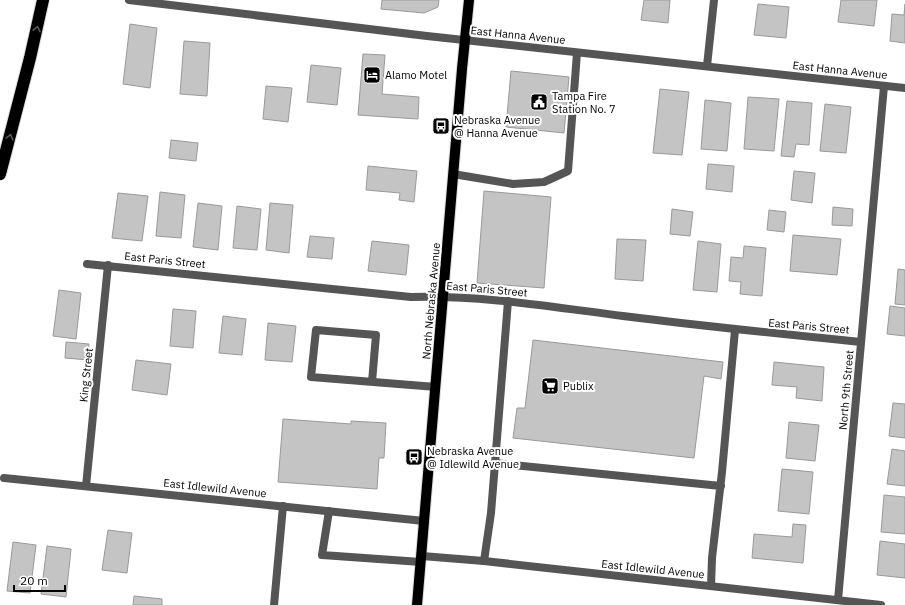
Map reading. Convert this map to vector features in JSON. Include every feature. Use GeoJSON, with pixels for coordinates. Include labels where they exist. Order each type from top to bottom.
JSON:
{"type":"FeatureCollection","features":[{"type":"Feature","properties":{"kind":"highway"},"geometry":{"type":"LineString","coordinates":[[0,174],[30,58],[43,0]]}},
{"type":"Feature","properties":{"kind":"main road","name":"North Nebraska Avenue"},"geometry":{"type":"LineString","coordinates":[[417,605],[469,0]]}},
{"type":"Feature","properties":{"kind":"street","name":"East Hanna Avenue"},"geometry":{"type":"LineString","coordinates":[[128,0],[578,53],[905,88]]}},
{"type":"Feature","properties":{"kind":"street"},"geometry":{"type":"LineString","coordinates":[[707,66],[714,0]]}},
{"type":"Feature","properties":{"kind":"street"},"geometry":{"type":"LineString","coordinates":[[453,174],[513,184],[544,182],[568,171],[578,53]]}},
{"type":"Feature","properties":{"kind":"street","name":"North 9th Street"},"geometry":{"type":"LineString","coordinates":[[838,600],[884,86]]}},
{"type":"Feature","properties":{"kind":"street","name":"East Paris Street"},"geometry":{"type":"LineString","coordinates":[[87,264],[411,297],[443,296],[508,301],[735,330],[861,342]]}},
{"type":"Feature","properties":{"kind":"street","name":"King Street"},"geometry":{"type":"LineString","coordinates":[[86,486],[108,265]]}},
{"type":"Feature","properties":{"kind":"street"},"geometry":{"type":"LineString","coordinates":[[484,561],[490,513],[508,301]]}},
{"type":"Feature","properties":{"kind":"street"},"geometry":{"type":"LineString","coordinates":[[372,382],[376,335],[316,330],[311,377],[372,382],[436,387]]}},
{"type":"Feature","properties":{"kind":"street"},"geometry":{"type":"LineString","coordinates":[[711,586],[712,558],[721,486],[735,330]]}},
{"type":"Feature","properties":{"kind":"street"},"geometry":{"type":"LineString","coordinates":[[494,463],[721,486]]}},
{"type":"Feature","properties":{"kind":"street","name":"East Idlewild Avenue"},"geometry":{"type":"LineString","coordinates":[[4,478],[424,521]]}},
{"type":"Feature","properties":{"kind":"street"},"geometry":{"type":"LineString","coordinates":[[274,605],[283,506]]}},
{"type":"Feature","properties":{"kind":"street","name":"East Idlewild Avenue"},"geometry":{"type":"LineString","coordinates":[[329,511],[322,555],[484,561],[882,605]]}},
{"type":"Feature","properties":{"kind":"building"},"geometry":{"type":"Polygon","coordinates":[[[382,0],[439,0],[438,7],[424,13],[381,9],[382,0]]]}},
{"type":"Feature","properties":{"kind":"building"},"geometry":{"type":"Polygon","coordinates":[[[644,0],[670,0],[668,23],[641,20],[644,0]]]}},
{"type":"Feature","properties":{"kind":"building"},"geometry":{"type":"Polygon","coordinates":[[[841,0],[877,0],[874,26],[838,22],[841,0]]]}},
{"type":"Feature","properties":{"kind":"building"},"geometry":{"type":"Polygon","coordinates":[[[758,4],[789,7],[786,38],[754,35],[758,4]]]}},
{"type":"Feature","properties":{"kind":"building"},"geometry":{"type":"Polygon","coordinates":[[[905,4],[905,43],[890,41],[892,14],[904,15],[905,4]]]}},
{"type":"Feature","properties":{"kind":"building"},"geometry":{"type":"Polygon","coordinates":[[[130,24],[157,28],[150,88],[123,84],[130,24]]]}},
{"type":"Feature","properties":{"kind":"building"},"geometry":{"type":"Polygon","coordinates":[[[184,41],[210,43],[207,96],[180,94],[184,41]]]}},
{"type":"Feature","properties":{"kind":"building","name":"Alamo Motel"},"geometry":{"type":"Polygon","coordinates":[[[363,54],[385,55],[382,94],[419,97],[418,119],[358,115],[363,54]]]}},
{"type":"Feature","properties":{"kind":"building"},"geometry":{"type":"Polygon","coordinates":[[[311,65],[341,68],[337,105],[307,102],[311,65]]]}},
{"type":"Feature","properties":{"kind":"building"},"geometry":{"type":"Polygon","coordinates":[[[511,71],[569,77],[564,133],[506,127],[511,71]]]}},
{"type":"Feature","properties":{"kind":"building"},"geometry":{"type":"Polygon","coordinates":[[[266,86],[292,88],[288,122],[263,119],[266,86]]]}},
{"type":"Feature","properties":{"kind":"building"},"geometry":{"type":"Polygon","coordinates":[[[660,89],[689,92],[682,155],[653,153],[660,89]]]}},
{"type":"Feature","properties":{"kind":"building"},"geometry":{"type":"Polygon","coordinates":[[[748,97],[779,99],[774,151],[744,149],[748,97]]]}},
{"type":"Feature","properties":{"kind":"building"},"geometry":{"type":"Polygon","coordinates":[[[705,100],[731,103],[727,151],[701,149],[705,100]]]}},
{"type":"Feature","properties":{"kind":"building"},"geometry":{"type":"Polygon","coordinates":[[[787,101],[812,103],[809,145],[796,144],[794,157],[781,156],[787,101]]]}},
{"type":"Feature","properties":{"kind":"building"},"geometry":{"type":"Polygon","coordinates":[[[825,104],[851,107],[846,153],[820,151],[825,104]]]}},
{"type":"Feature","properties":{"kind":"building"},"geometry":{"type":"Polygon","coordinates":[[[171,140],[198,143],[196,161],[169,158],[171,140]]]}},
{"type":"Feature","properties":{"kind":"building"},"geometry":{"type":"Polygon","coordinates":[[[708,164],[734,166],[732,192],[706,189],[708,164]]]}},
{"type":"Feature","properties":{"kind":"building"},"geometry":{"type":"Polygon","coordinates":[[[368,166],[417,171],[414,202],[399,200],[400,193],[366,190],[368,166]]]}},
{"type":"Feature","properties":{"kind":"building"},"geometry":{"type":"Polygon","coordinates":[[[794,171],[815,173],[812,203],[791,200],[794,171]]]}},
{"type":"Feature","properties":{"kind":"building"},"geometry":{"type":"Polygon","coordinates":[[[484,191],[551,197],[544,288],[477,283],[484,191]]]}},
{"type":"Feature","properties":{"kind":"building"},"geometry":{"type":"Polygon","coordinates":[[[160,192],[185,195],[181,238],[156,236],[160,192]]]}},
{"type":"Feature","properties":{"kind":"building"},"geometry":{"type":"Polygon","coordinates":[[[118,193],[148,196],[142,241],[112,238],[118,193]]]}},
{"type":"Feature","properties":{"kind":"building"},"geometry":{"type":"Polygon","coordinates":[[[198,203],[222,206],[218,250],[193,247],[198,203]]]}},
{"type":"Feature","properties":{"kind":"building"},"geometry":{"type":"Polygon","coordinates":[[[270,203],[293,205],[289,253],[266,250],[270,203]]]}},
{"type":"Feature","properties":{"kind":"building"},"geometry":{"type":"Polygon","coordinates":[[[237,206],[261,209],[257,250],[233,248],[237,206]]]}},
{"type":"Feature","properties":{"kind":"building"},"geometry":{"type":"Polygon","coordinates":[[[833,207],[853,209],[852,226],[832,225],[833,207]]]}},
{"type":"Feature","properties":{"kind":"building"},"geometry":{"type":"Polygon","coordinates":[[[672,209],[693,212],[690,236],[670,234],[672,209]]]}},
{"type":"Feature","properties":{"kind":"building"},"geometry":{"type":"Polygon","coordinates":[[[769,210],[786,212],[784,232],[767,230],[769,210]]]}},
{"type":"Feature","properties":{"kind":"building"},"geometry":{"type":"Polygon","coordinates":[[[793,235],[841,239],[837,275],[790,271],[793,235]]]}},
{"type":"Feature","properties":{"kind":"building"},"geometry":{"type":"Polygon","coordinates":[[[310,236],[334,238],[332,259],[307,257],[310,236]]]}},
{"type":"Feature","properties":{"kind":"building"},"geometry":{"type":"Polygon","coordinates":[[[617,239],[646,240],[643,281],[615,279],[617,239]]]}},
{"type":"Feature","properties":{"kind":"building"},"geometry":{"type":"Polygon","coordinates":[[[372,241],[409,245],[406,275],[368,271],[372,241]]]}},
{"type":"Feature","properties":{"kind":"building"},"geometry":{"type":"Polygon","coordinates":[[[698,241],[721,244],[717,292],[693,290],[698,241]]]}},
{"type":"Feature","properties":{"kind":"building"},"geometry":{"type":"Polygon","coordinates":[[[744,246],[766,248],[762,296],[740,294],[741,282],[729,281],[731,257],[743,258],[744,246]]]}},
{"type":"Feature","properties":{"kind":"building"},"geometry":{"type":"Polygon","coordinates":[[[898,269],[905,270],[905,305],[895,304],[898,269]]]}},
{"type":"Feature","properties":{"kind":"building"},"geometry":{"type":"Polygon","coordinates":[[[59,290],[81,293],[76,339],[53,336],[59,290]]]}},
{"type":"Feature","properties":{"kind":"building"},"geometry":{"type":"Polygon","coordinates":[[[890,306],[905,308],[905,336],[887,334],[890,306]]]}},
{"type":"Feature","properties":{"kind":"building"},"geometry":{"type":"Polygon","coordinates":[[[173,309],[196,311],[193,348],[170,346],[173,309]]]}},
{"type":"Feature","properties":{"kind":"building"},"geometry":{"type":"Polygon","coordinates":[[[223,316],[246,319],[242,355],[219,353],[223,316]]]}},
{"type":"Feature","properties":{"kind":"building"},"geometry":{"type":"Polygon","coordinates":[[[268,323],[296,326],[292,362],[265,360],[268,323]]]}},
{"type":"Feature","properties":{"kind":"building"},"geometry":{"type":"Polygon","coordinates":[[[533,340],[723,362],[721,379],[704,376],[694,458],[513,438],[517,408],[525,408],[533,340]]]}},
{"type":"Feature","properties":{"kind":"building"},"geometry":{"type":"Polygon","coordinates":[[[66,342],[89,344],[88,360],[65,358],[66,342]]]}},
{"type":"Feature","properties":{"kind":"building"},"geometry":{"type":"Polygon","coordinates":[[[136,360],[171,364],[167,395],[132,390],[136,360]]]}},
{"type":"Feature","properties":{"kind":"building"},"geometry":{"type":"Polygon","coordinates":[[[774,362],[824,367],[822,401],[796,398],[797,387],[772,385],[774,362]]]}},
{"type":"Feature","properties":{"kind":"building"},"geometry":{"type":"Polygon","coordinates":[[[893,403],[905,404],[905,438],[889,436],[893,403]]]}},
{"type":"Feature","properties":{"kind":"building"},"geometry":{"type":"Polygon","coordinates":[[[283,419],[351,424],[351,421],[386,423],[384,458],[379,458],[377,489],[278,482],[283,419]]]}},
{"type":"Feature","properties":{"kind":"building"},"geometry":{"type":"Polygon","coordinates":[[[789,422],[819,425],[815,461],[786,458],[789,422]]]}},
{"type":"Feature","properties":{"kind":"building"},"geometry":{"type":"Polygon","coordinates":[[[892,449],[905,451],[905,486],[887,484],[892,449]]]}},
{"type":"Feature","properties":{"kind":"building"},"geometry":{"type":"Polygon","coordinates":[[[782,469],[813,472],[809,514],[778,511],[782,469]]]}},
{"type":"Feature","properties":{"kind":"building"},"geometry":{"type":"Polygon","coordinates":[[[884,495],[905,497],[905,534],[881,532],[884,495]]]}},
{"type":"Feature","properties":{"kind":"building"},"geometry":{"type":"Polygon","coordinates":[[[793,524],[806,525],[803,563],[752,558],[754,534],[792,537],[793,524]]]}},
{"type":"Feature","properties":{"kind":"building"},"geometry":{"type":"Polygon","coordinates":[[[108,530],[132,533],[127,573],[102,570],[108,530]]]}},
{"type":"Feature","properties":{"kind":"building"},"geometry":{"type":"Polygon","coordinates":[[[880,541],[905,544],[905,578],[877,575],[880,541]]]}},
{"type":"Feature","properties":{"kind":"building"},"geometry":{"type":"Polygon","coordinates":[[[13,542],[36,545],[30,593],[7,591],[13,542]]]}},
{"type":"Feature","properties":{"kind":"building"},"geometry":{"type":"Polygon","coordinates":[[[47,546],[71,549],[66,597],[41,594],[47,546]]]}},
{"type":"Feature","properties":{"kind":"building"},"geometry":{"type":"Polygon","coordinates":[[[134,596],[162,599],[162,605],[133,605],[134,596]]]}},
{"type":"Feature","properties":{"kind":"place","name":"Alamo Motel"},"geometry":{"type":"Point","coordinates":[372,75]}},
{"type":"Feature","properties":{"kind":"place","name":"Tampa Fire Station No. 7"},"geometry":{"type":"Point","coordinates":[539,102]}},
{"type":"Feature","properties":{"kind":"place","name":"Nebraska Avenue @ Hanna Avenue"},"geometry":{"type":"Point","coordinates":[441,126]}},
{"type":"Feature","properties":{"kind":"place","name":"Publix"},"geometry":{"type":"Point","coordinates":[550,386]}},
{"type":"Feature","properties":{"kind":"place","name":"Nebraska Avenue @ Idlewild Avenue"},"geometry":{"type":"Point","coordinates":[414,457]}}]}
